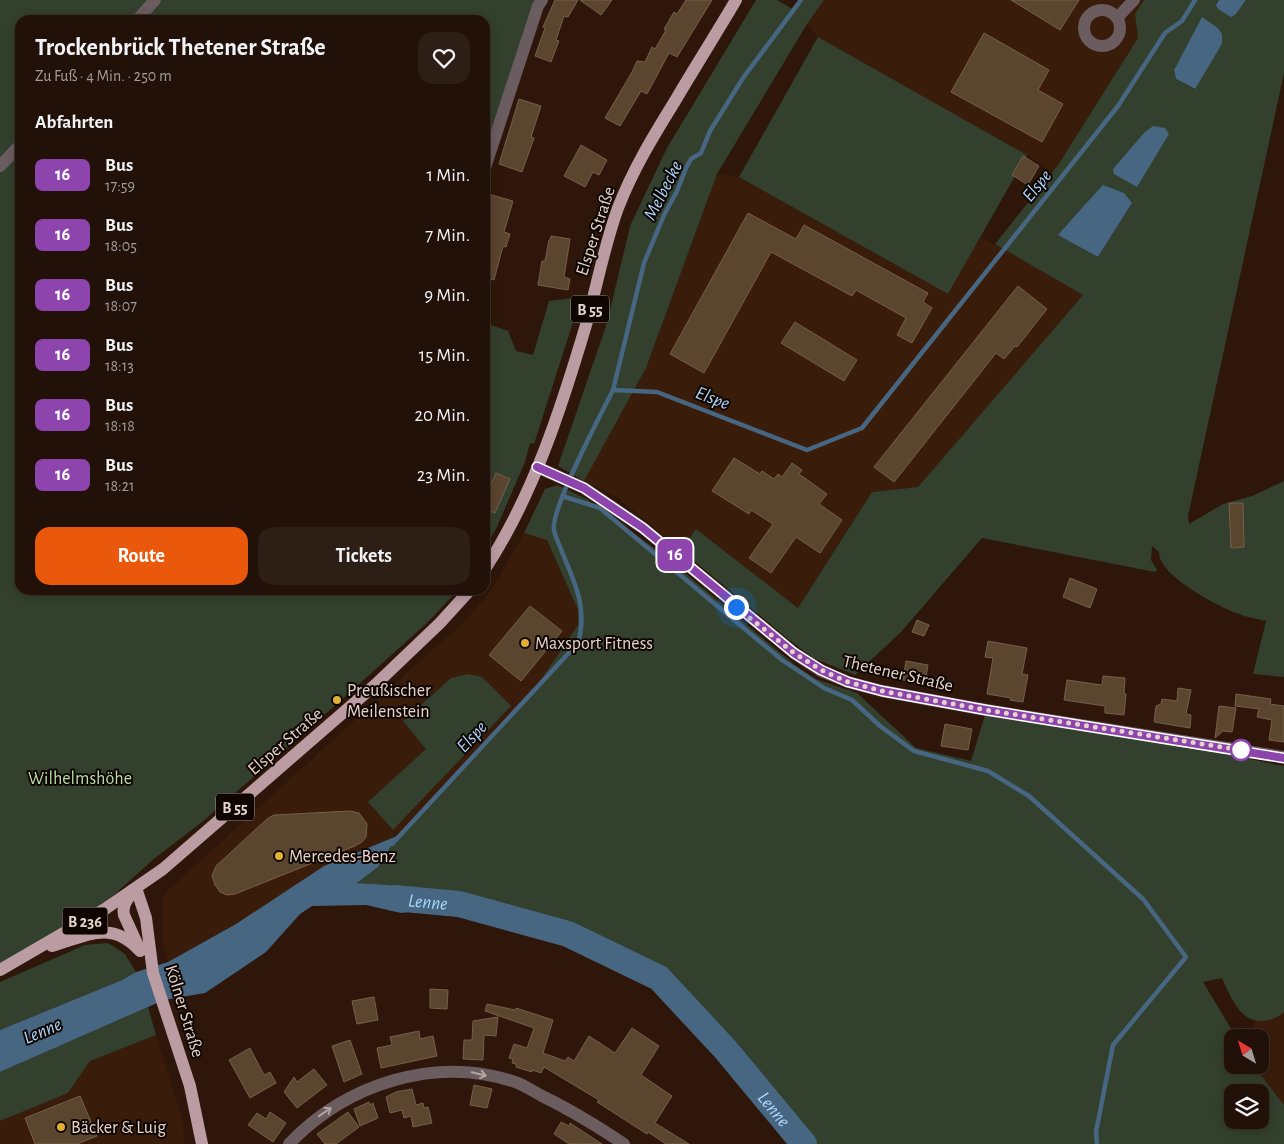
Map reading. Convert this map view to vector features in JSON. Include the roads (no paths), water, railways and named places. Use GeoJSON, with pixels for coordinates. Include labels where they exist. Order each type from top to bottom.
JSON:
{"type":"FeatureCollection","features":[{"type":"Feature","properties":{"kind":"main road","name":"Elsper Straße"},"geometry":{"type":"LineString","coordinates":[[490,561],[509,530],[537,467],[566,388],[586,324],[604,250],[630,179],[644,151],[736,0]]}},
{"type":"Feature","properties":{"kind":"main road","name":"Elsper Straße"},"geometry":{"type":"LineString","coordinates":[[136,888],[163,869],[375,685],[440,623],[465,595]]}},
{"type":"Feature","properties":{"kind":"main road","name":"Kölner Straße"},"geometry":{"type":"LineString","coordinates":[[136,888],[146,918],[153,973],[190,1086],[202,1144]]}},
{"type":"Feature","properties":{"kind":"main road","name":"B 55"},"geometry":{"type":"LineString","coordinates":[[136,888],[127,899],[123,909],[140,951],[153,973]]}},
{"type":"Feature","properties":{"kind":"main road","name":"B 236"},"geometry":{"type":"LineString","coordinates":[[0,970],[33,952],[136,888]]}},
{"type":"Feature","properties":{"kind":"main road","name":"B 55"},"geometry":{"type":"LineString","coordinates":[[33,952],[99,932],[111,933],[133,943],[140,951]]}},
{"type":"Feature","properties":{"kind":"street"},"geometry":{"type":"LineString","coordinates":[[142,15],[155,0]]}},
{"type":"Feature","properties":{"kind":"street"},"geometry":{"type":"LineString","coordinates":[[490,152],[514,76],[542,0]]}},
{"type":"Feature","properties":{"kind":"street"},"geometry":{"type":"LineString","coordinates":[[1117,18],[1134,0]]}},
{"type":"Feature","properties":{"kind":"street"},"geometry":{"type":"LineString","coordinates":[[0,166],[15,151]]}},
{"type":"Feature","properties":{"kind":"street","name":"Thetener Straße"},"geometry":{"type":"LineString","coordinates":[[537,467],[584,488],[643,528],[794,653],[821,670],[848,682],[882,691],[986,710],[1284,758]]}},
{"type":"Feature","properties":{"kind":"street"},"geometry":{"type":"LineString","coordinates":[[289,1144],[301,1131],[336,1105],[381,1083],[429,1072],[470,1071],[516,1082],[575,1112],[608,1140],[624,1144]]}},
{"type":"Feature","properties":{"kind":"water"},"geometry":{"type":"Polygon","coordinates":[[[1219,0],[1246,0],[1236,14],[1231,17],[1218,9],[1216,5],[1219,0]]]}},
{"type":"Feature","properties":{"kind":"water"},"geometry":{"type":"Polygon","coordinates":[[[1202,17],[1218,28],[1222,34],[1222,44],[1195,89],[1176,79],[1174,70],[1202,17]]]}},
{"type":"Feature","properties":{"kind":"water"},"geometry":{"type":"Polygon","coordinates":[[[1153,126],[1165,128],[1169,134],[1137,187],[1114,174],[1113,169],[1144,133],[1153,126]]]}},
{"type":"Feature","properties":{"kind":"water"},"geometry":{"type":"Polygon","coordinates":[[[1103,185],[1124,193],[1132,203],[1098,257],[1058,235],[1103,185]]]}},
{"type":"Feature","properties":{"kind":"water"},"geometry":{"type":"Polygon","coordinates":[[[397,836],[378,867],[357,883],[389,885],[445,907],[401,913],[366,905],[312,906],[300,914],[266,952],[205,993],[164,1000],[0,1072],[0,1030],[122,980],[136,972],[168,962],[236,924],[324,866],[397,836]]]}},
{"type":"Feature","properties":{"kind":"waterway","name":"Melbecke"},"geometry":{"type":"LineString","coordinates":[[613,390],[644,263],[686,168],[691,159],[701,153],[710,131],[743,78],[801,0]]}},
{"type":"Feature","properties":{"kind":"waterway","name":"Elspe"},"geometry":{"type":"LineString","coordinates":[[392,844],[578,643],[582,619],[579,596],[554,530],[555,519],[568,483],[613,390],[657,392],[807,450],[862,428],[1118,106],[1165,33],[1182,21],[1195,0]]}},
{"type":"Feature","properties":{"kind":"waterway"},"geometry":{"type":"LineString","coordinates":[[562,496],[600,508],[782,660],[824,688],[852,700],[880,726],[914,751],[988,771],[1029,796],[1143,899],[1186,957],[1113,1045],[1096,1132],[1097,1144]]}},
{"type":"Feature","properties":{"kind":"waterway","name":"Lenne"},"geometry":{"type":"LineString","coordinates":[[394,898],[459,904],[568,934],[659,978],[725,1049],[804,1144]]}},
{"type":"Feature","properties":{"kind":"place","name":"Maxsport Fitness"},"geometry":{"type":"Point","coordinates":[525,643]}},
{"type":"Feature","properties":{"kind":"place","name":"Preußischer Meilenstein"},"geometry":{"type":"Point","coordinates":[337,700]}},
{"type":"Feature","properties":{"kind":"place","name":"Mercedes-Benz"},"geometry":{"type":"Point","coordinates":[279,856]}},
{"type":"Feature","properties":{"kind":"place","name":"Bäcker & Luig"},"geometry":{"type":"Point","coordinates":[61,1127]}},
{"type":"Feature","properties":{"kind":"park label","name":"Wilhelmshöhe"},"geometry":{"type":"Point","coordinates":[80,778]}}]}
